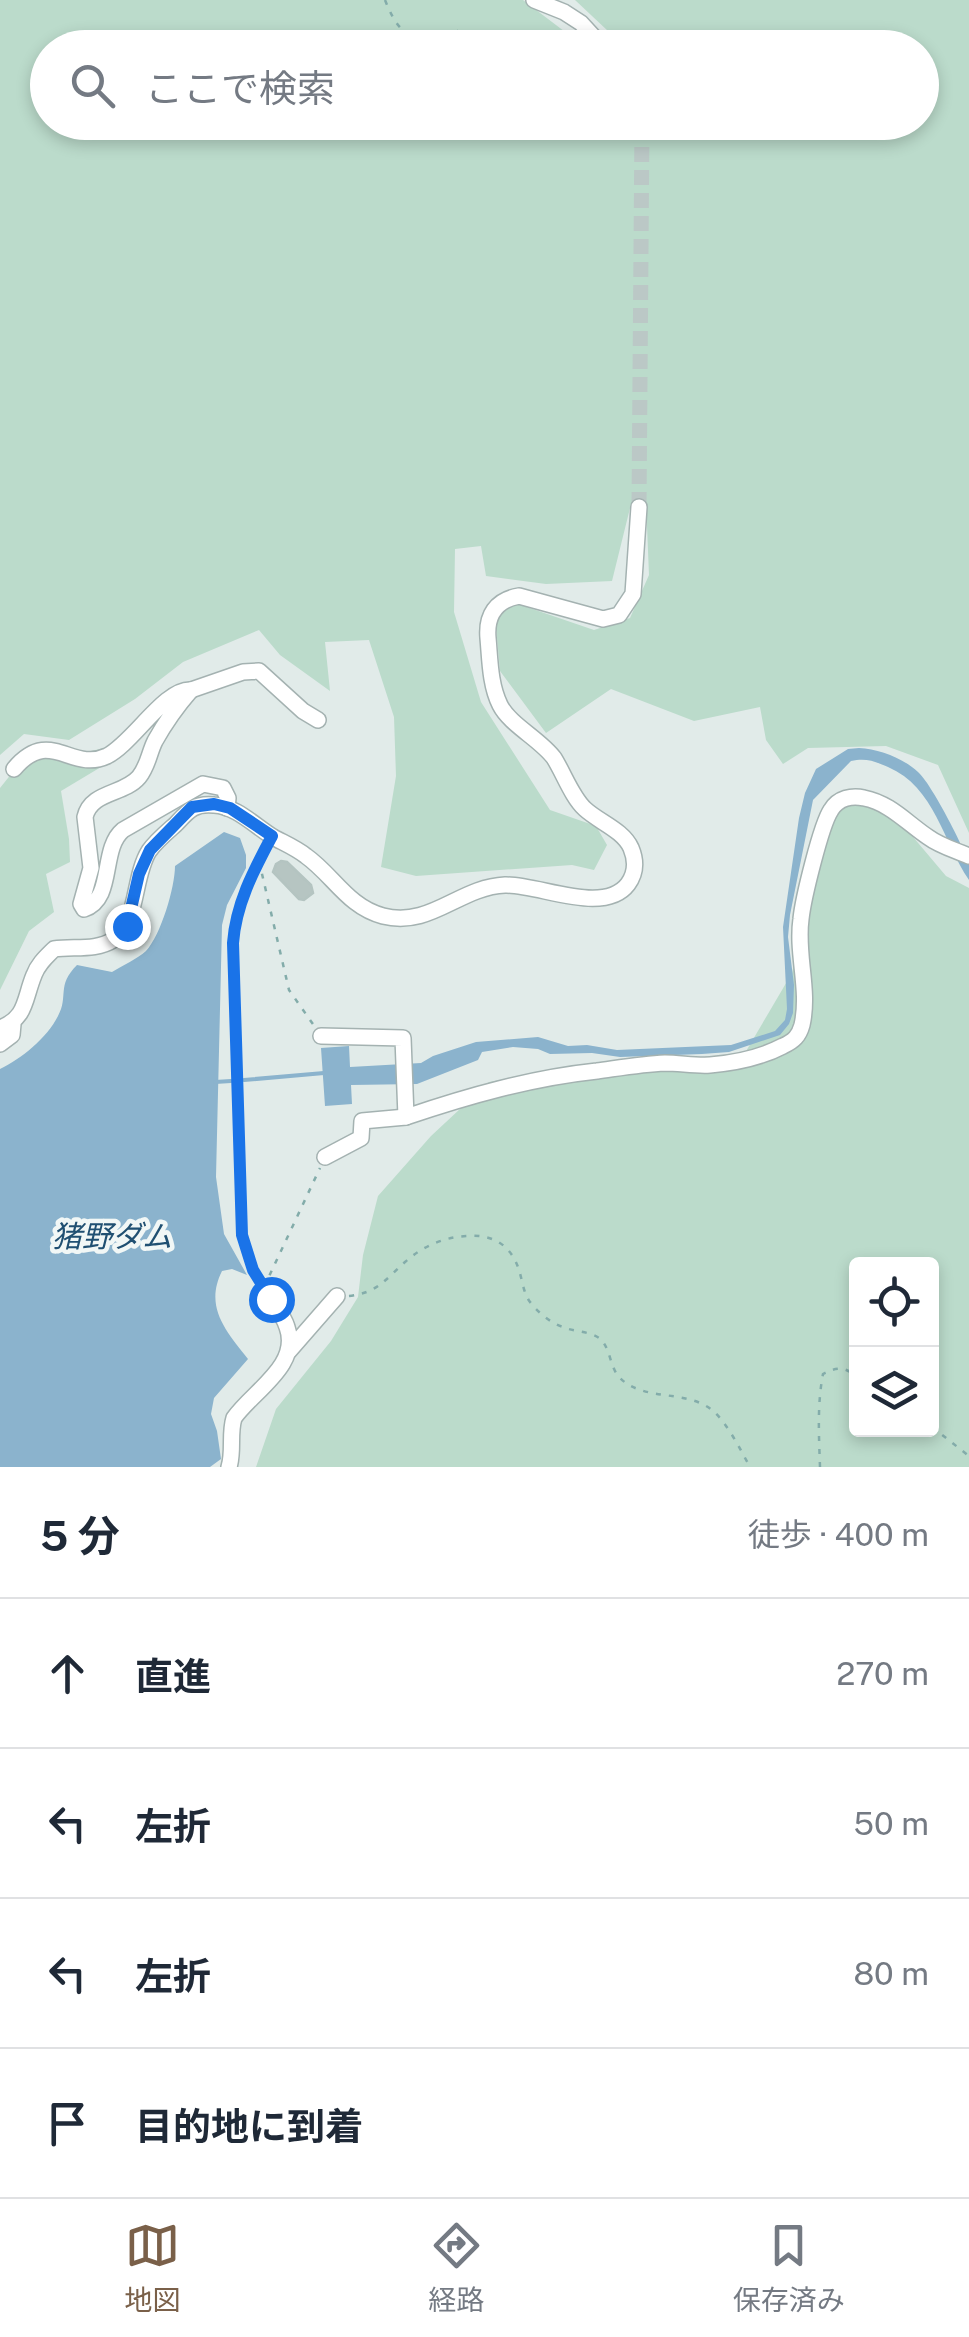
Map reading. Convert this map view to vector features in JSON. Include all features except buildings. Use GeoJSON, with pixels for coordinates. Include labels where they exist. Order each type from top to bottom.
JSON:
{"type":"FeatureCollection","features":[{"type":"Feature","properties":{"kind":"street"},"geometry":{"type":"LineString","coordinates":[[534,0],[564,12],[587,30]]}},
{"type":"Feature","properties":{"kind":"street"},"geometry":{"type":"LineString","coordinates":[[0,1044],[12,1035],[7,1026],[23,1010],[35,970],[54,949],[98,947],[116,939],[127,926],[139,874],[150,850],[192,807],[214,804],[228,808],[308,856],[358,905],[383,916],[424,916],[474,891],[500,885],[590,898],[607,898],[622,891],[632,880],[636,862],[630,844],[582,808],[551,754],[501,707],[492,678],[487,627],[491,611],[506,598],[520,596],[603,618],[619,615],[633,594],[639,507]]}},
{"type":"Feature","properties":{"kind":"street"},"geometry":{"type":"LineString","coordinates":[[14,769],[24,757],[43,750],[85,758],[106,756],[170,696],[243,672],[259,671],[270,678],[302,711],[318,720]]}},
{"type":"Feature","properties":{"kind":"street"},"geometry":{"type":"LineString","coordinates":[[191,690],[153,746],[142,774],[124,788],[94,800],[87,809],[91,868],[81,904],[84,909],[97,902],[111,848],[123,830],[203,784],[223,788],[228,808]]}},
{"type":"Feature","properties":{"kind":"street"},"geometry":{"type":"LineString","coordinates":[[325,1157],[361,1138],[362,1122],[406,1117],[514,1085],[591,1071],[646,1065],[710,1065],[750,1058],[798,1037],[805,998],[801,919],[830,810],[842,799],[860,796],[879,802],[930,839],[961,853]]}},
{"type":"Feature","properties":{"kind":"street"},"geometry":{"type":"LineString","coordinates":[[321,1036],[403,1038],[406,1117]]}},
{"type":"Feature","properties":{"kind":"street"},"geometry":{"type":"LineString","coordinates":[[268,1293],[287,1324],[289,1351]]}},
{"type":"Feature","properties":{"kind":"street"},"geometry":{"type":"LineString","coordinates":[[229,1467],[234,1418],[337,1296]]}},
{"type":"Feature","properties":{"kind":"path"},"geometry":{"type":"LineString","coordinates":[[385,0],[400,30]]}},
{"type":"Feature","properties":{"kind":"path"},"geometry":{"type":"LineString","coordinates":[[268,1293],[253,1270],[242,1235],[233,943],[234,923],[248,882],[272,836]]}},
{"type":"Feature","properties":{"kind":"path"},"geometry":{"type":"LineString","coordinates":[[259,860],[290,990],[321,1036]]}},
{"type":"Feature","properties":{"kind":"path"},"geometry":{"type":"LineString","coordinates":[[268,1293],[325,1157]]}},
{"type":"Feature","properties":{"kind":"path"},"geometry":{"type":"LineString","coordinates":[[337,1296],[366,1294],[434,1242],[490,1237],[511,1252],[526,1297],[536,1309],[562,1327],[600,1338],[619,1377],[632,1386],[685,1399],[714,1411],[750,1467]]}},
{"type":"Feature","properties":{"kind":"path"},"geometry":{"type":"LineString","coordinates":[[820,1467],[820,1390],[824,1374],[834,1368],[849,1372]]}},
{"type":"Feature","properties":{"kind":"path"},"geometry":{"type":"LineString","coordinates":[[939,1432],[969,1456]]}},
{"type":"Feature","properties":{"kind":"green space"},"geometry":{"type":"Polygon","coordinates":[[[0,0],[523,0],[563,30],[30,30],[30,140],[939,140],[939,30],[607,30],[575,0],[969,0],[969,833],[938,765],[886,746],[808,748],[783,764],[766,740],[760,707],[694,721],[611,689],[546,733],[500,671],[494,604],[512,602],[594,630],[630,618],[649,575],[646,502],[631,504],[612,581],[546,584],[486,576],[481,546],[455,549],[454,612],[481,702],[550,810],[596,826],[607,845],[594,870],[572,865],[416,876],[381,867],[396,776],[394,717],[369,640],[325,642],[330,691],[280,655],[259,630],[183,662],[135,699],[69,740],[24,734],[0,755],[0,0]]]}},
{"type":"Feature","properties":{"kind":"green space"},"geometry":{"type":"Polygon","coordinates":[[[108,747],[116,758],[61,791],[70,862],[46,874],[54,912],[29,931],[0,990],[0,788],[12,773],[32,760],[108,747]]]}},
{"type":"Feature","properties":{"kind":"green space"},"geometry":{"type":"Polygon","coordinates":[[[853,800],[897,818],[946,876],[969,888],[969,1467],[256,1467],[276,1409],[331,1341],[358,1297],[363,1255],[378,1196],[431,1136],[489,1082],[584,1065],[745,1053],[792,973],[815,873],[835,811],[853,800]]]}},
{"type":"Feature","properties":{"kind":"water"},"geometry":{"type":"Polygon","coordinates":[[[848,749],[883,752],[924,778],[961,844],[969,864],[969,880],[917,788],[883,765],[851,761],[813,800],[790,915],[793,1013],[780,1035],[729,1052],[702,1054],[620,1057],[550,1054],[513,1047],[482,1052],[478,1060],[417,1084],[351,1085],[352,1104],[325,1106],[321,1048],[349,1046],[350,1067],[421,1063],[476,1042],[538,1037],[568,1046],[617,1050],[731,1045],[775,1031],[785,1020],[787,1009],[783,927],[805,793],[816,769],[848,749]]]}},
{"type":"Feature","properties":{"kind":"water","name":"猪野ダム"},"geometry":{"type":"Polygon","coordinates":[[[224,832],[240,838],[246,868],[227,905],[222,925],[216,1177],[224,1234],[247,1275],[232,1269],[222,1271],[215,1296],[220,1318],[248,1359],[214,1398],[211,1414],[221,1459],[210,1467],[0,1467],[0,1069],[33,1047],[53,1024],[61,1009],[67,979],[77,965],[112,972],[146,951],[166,910],[175,866],[224,832]]]}},
{"type":"Feature","properties":{"kind":"waterway"},"geometry":{"type":"LineString","coordinates":[[244,1080],[324,1073]]}},
{"type":"Feature","properties":{"kind":"waterway"},"geometry":{"type":"LineString","coordinates":[[215,1082],[231,1081]]}},
{"type":"Feature","properties":{"kind":"tunnel"},"geometry":{"type":"LineString","coordinates":[[639,507],[642,140]]}},
{"type":"Feature","properties":{"kind":"route"},"geometry":{"type":"LineString","coordinates":[[127,926],[139,874],[150,850],[192,807],[214,804],[230,808],[272,836],[248,882],[234,923],[233,943],[242,1235],[253,1270],[271,1299]]}}]}
